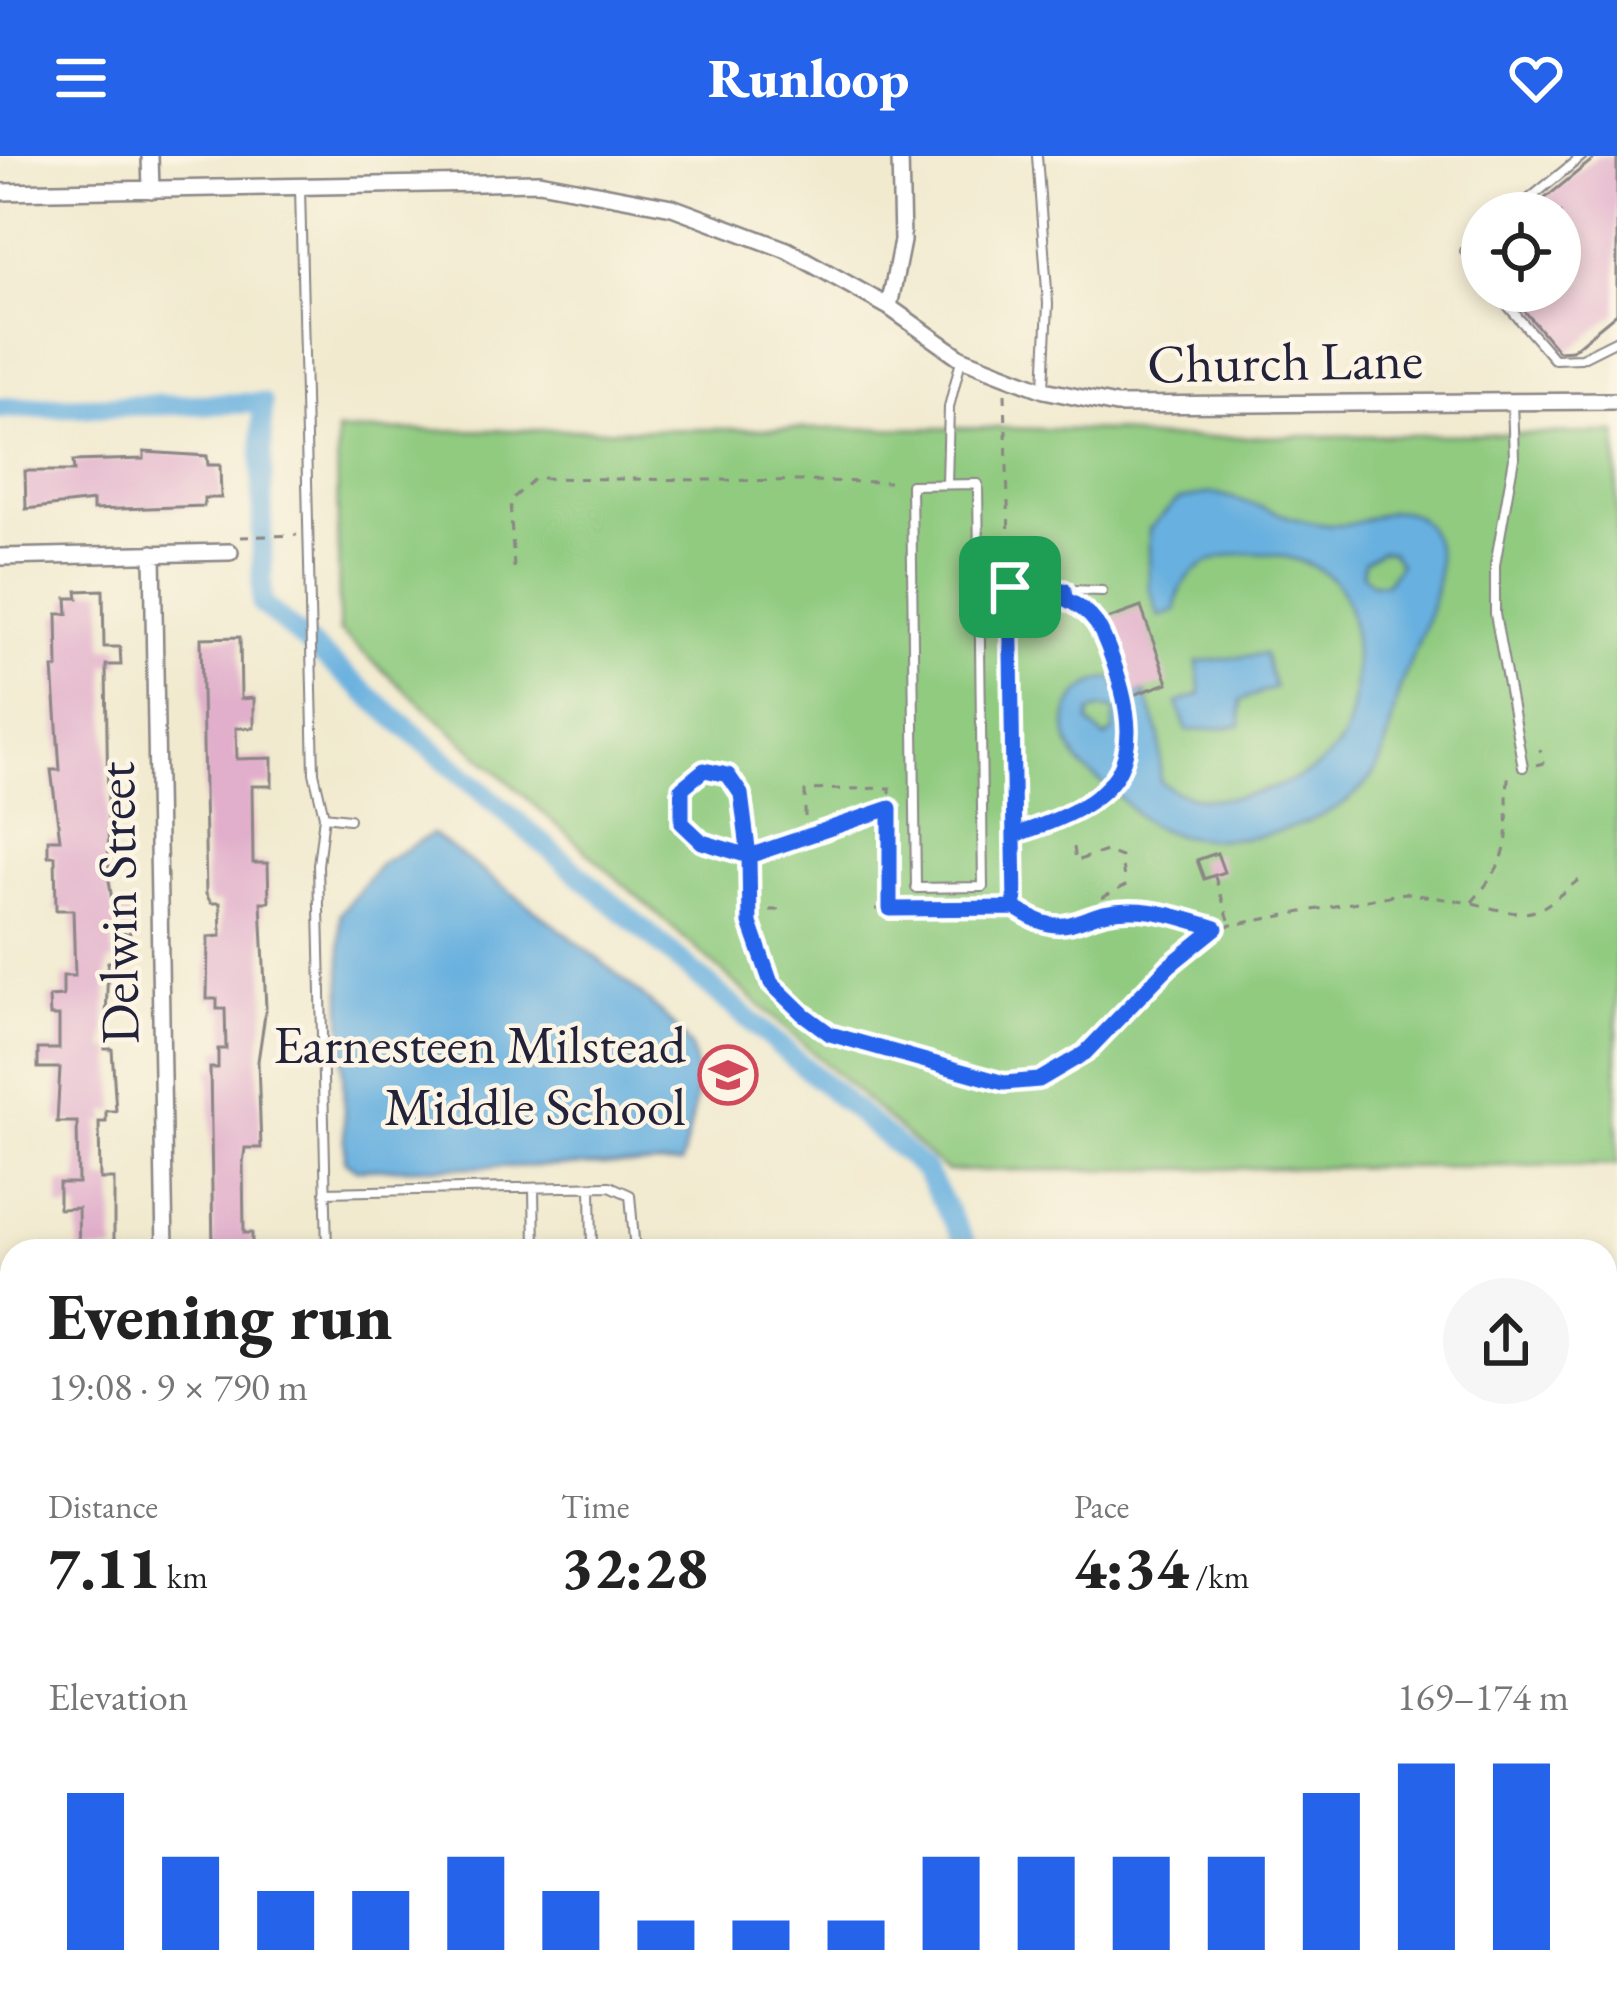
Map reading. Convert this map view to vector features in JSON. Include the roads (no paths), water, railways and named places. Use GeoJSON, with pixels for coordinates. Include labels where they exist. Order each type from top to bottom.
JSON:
{"type":"FeatureCollection","features":[{"type":"Feature","properties":{"kind":"street"},"geometry":{"type":"LineString","coordinates":[[150,156],[151,190]]}},
{"type":"Feature","properties":{"kind":"street"},"geometry":{"type":"LineString","coordinates":[[889,307],[902,241],[900,156]]}},
{"type":"Feature","properties":{"kind":"street","name":"Church Lane"},"geometry":{"type":"LineString","coordinates":[[0,192],[539,182],[672,206],[787,250],[889,307],[961,358],[1044,390],[1116,405],[1617,400]]}},
{"type":"Feature","properties":{"kind":"street"},"geometry":{"type":"LineString","coordinates":[[0,557],[230,552]]}},
{"type":"Feature","properties":{"kind":"street","name":"Delwin Street"},"geometry":{"type":"LineString","coordinates":[[152,554],[165,1239]]}},
{"type":"Feature","properties":{"kind":"lane"},"geometry":{"type":"LineString","coordinates":[[1037,156],[1048,304],[1044,390]]}},
{"type":"Feature","properties":{"kind":"lane"},"geometry":{"type":"LineString","coordinates":[[1538,192],[1582,156]]}},
{"type":"Feature","properties":{"kind":"lane"},"geometry":{"type":"LineString","coordinates":[[300,187],[314,773],[324,816],[317,865],[326,1239]]}},
{"type":"Feature","properties":{"kind":"lane"},"geometry":{"type":"LineString","coordinates":[[1513,312],[1554,359],[1581,358],[1617,340]]}},
{"type":"Feature","properties":{"kind":"lane"},"geometry":{"type":"LineString","coordinates":[[947,484],[949,407],[961,358]]}},
{"type":"Feature","properties":{"kind":"lane"},"geometry":{"type":"LineString","coordinates":[[1512,401],[1514,458],[1496,565],[1496,614],[1523,767]]}},
{"type":"Feature","properties":{"kind":"lane"},"geometry":{"type":"LineString","coordinates":[[978,484],[979,587],[983,887],[916,888],[911,485],[978,484]]}},
{"type":"Feature","properties":{"kind":"lane"},"geometry":{"type":"LineString","coordinates":[[979,587],[1102,591]]}},
{"type":"Feature","properties":{"kind":"lane"},"geometry":{"type":"LineString","coordinates":[[324,816],[349,819]]}},
{"type":"Feature","properties":{"kind":"lane"},"geometry":{"type":"LineString","coordinates":[[325,1192],[591,1186],[630,1195],[634,1239]]}},
{"type":"Feature","properties":{"kind":"lane"},"geometry":{"type":"LineString","coordinates":[[591,1186],[592,1239]]}},
{"type":"Feature","properties":{"kind":"lane"},"geometry":{"type":"LineString","coordinates":[[534,1188],[535,1239]]}},
{"type":"Feature","properties":{"kind":"water"},"geometry":{"type":"Polygon","coordinates":[[[1211,493],[1326,525],[1353,524],[1401,511],[1420,519],[1432,536],[1438,555],[1433,600],[1402,682],[1382,758],[1360,790],[1308,822],[1243,838],[1181,836],[1142,819],[1085,769],[1071,749],[1066,720],[1076,697],[1099,681],[1115,678],[1123,699],[1145,693],[1160,736],[1160,781],[1185,795],[1229,798],[1283,784],[1326,760],[1347,730],[1355,688],[1351,616],[1337,584],[1320,570],[1271,554],[1219,558],[1198,569],[1182,586],[1176,611],[1159,617],[1149,586],[1149,529],[1178,500],[1211,493]],[[1381,551],[1364,562],[1363,574],[1371,583],[1386,584],[1399,564],[1392,552],[1381,551]],[[1115,710],[1090,712],[1089,723],[1105,738],[1113,732],[1115,710]]]}},
{"type":"Feature","properties":{"kind":"water"},"geometry":{"type":"Polygon","coordinates":[[[1264,654],[1275,688],[1241,700],[1241,726],[1187,731],[1177,703],[1201,694],[1197,662],[1264,654]]]}},
{"type":"Feature","properties":{"kind":"water"},"geometry":{"type":"Polygon","coordinates":[[[432,834],[618,975],[681,1034],[693,1054],[696,1082],[681,1164],[356,1169],[345,1161],[340,914],[380,864],[432,834]]]}},
{"type":"Feature","properties":{"kind":"waterway"},"geometry":{"type":"LineString","coordinates":[[0,408],[262,403],[262,604],[924,1169],[963,1239]]}},
{"type":"Feature","properties":{"kind":"place","name":"Earnesteen Milstead Middle School"},"geometry":{"type":"Point","coordinates":[728,1075]}}]}
